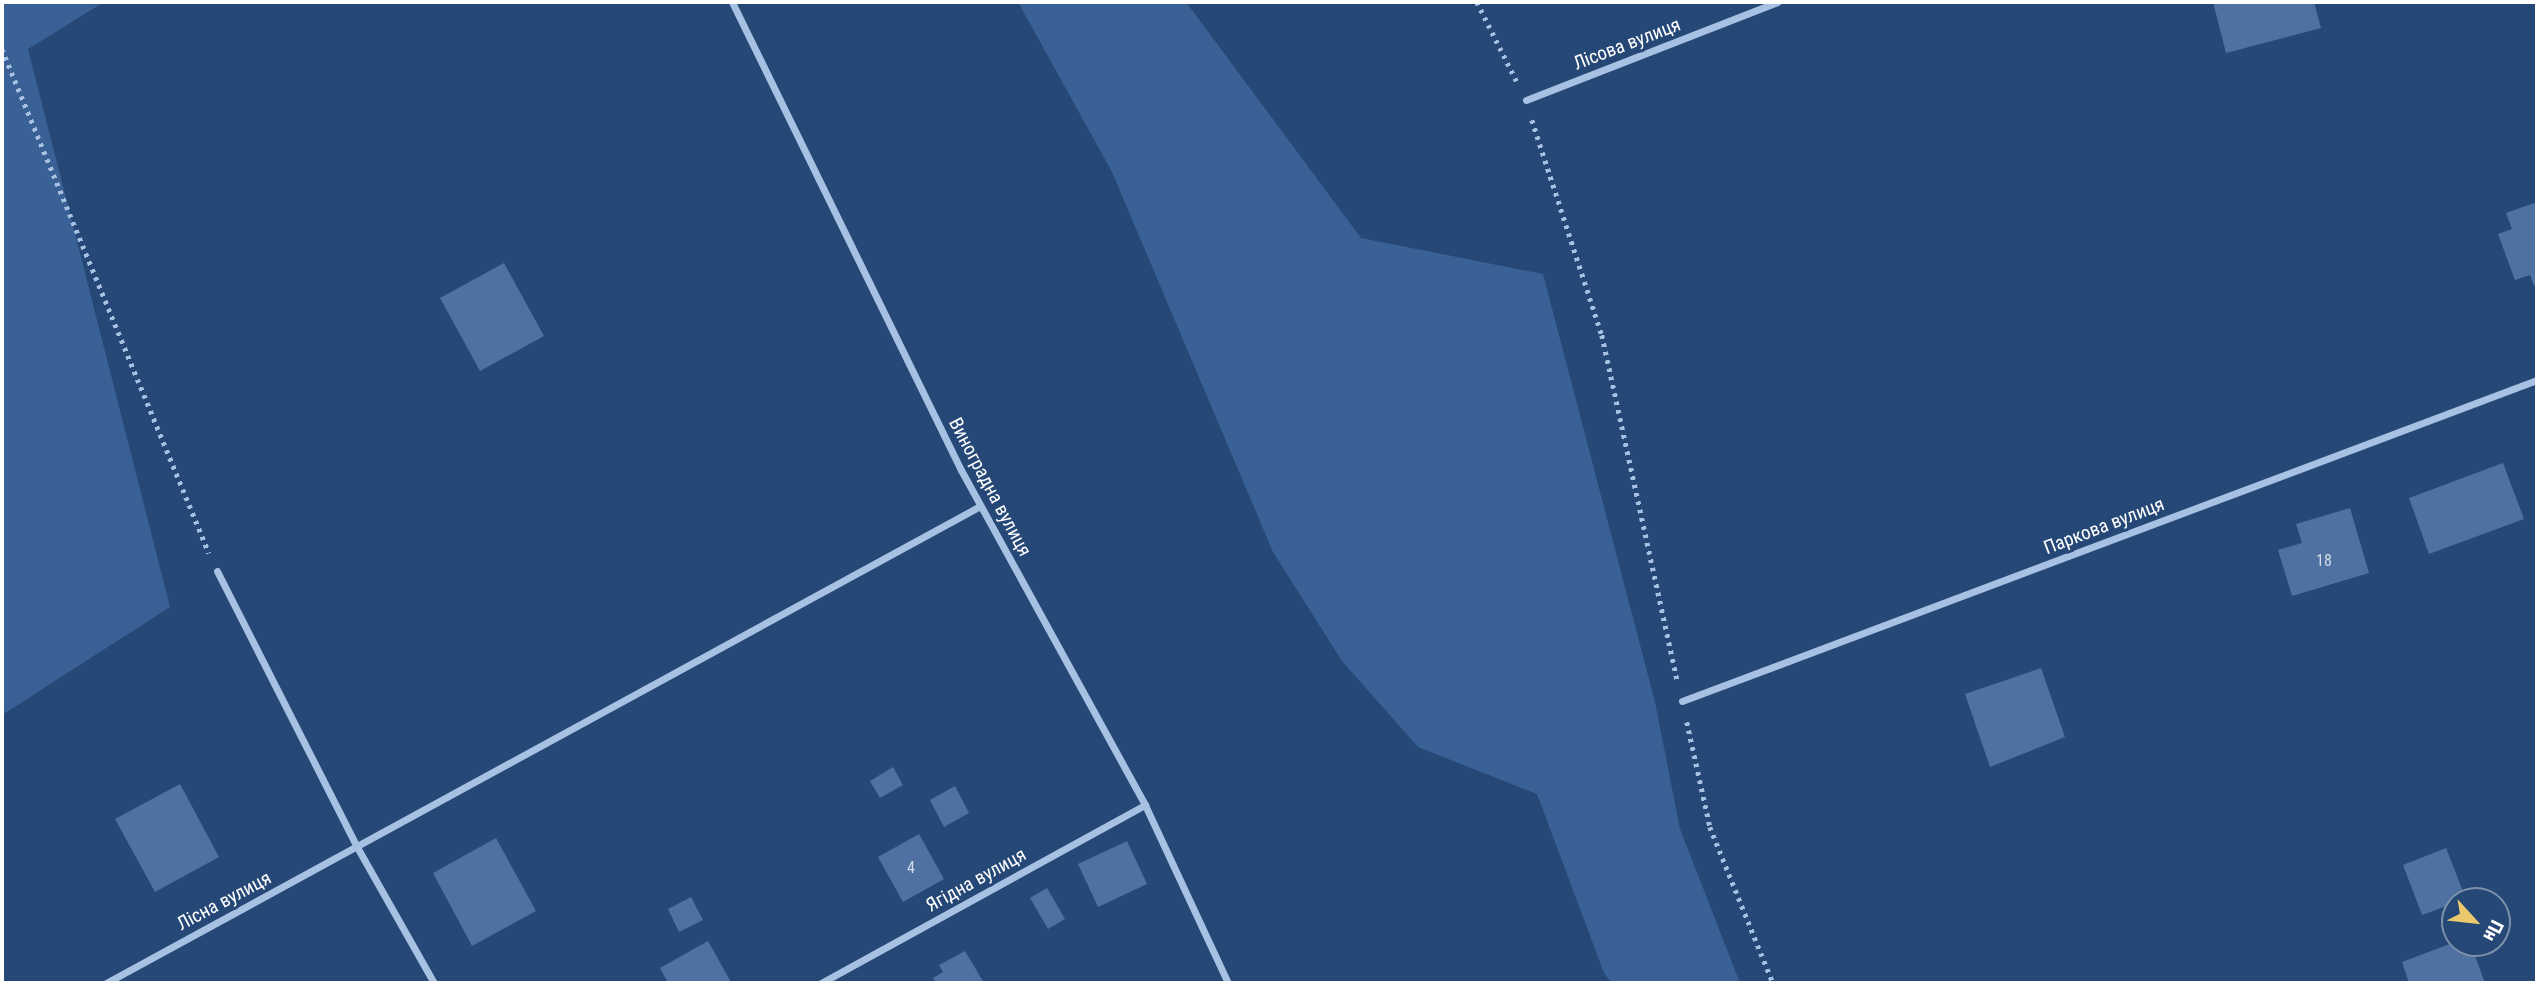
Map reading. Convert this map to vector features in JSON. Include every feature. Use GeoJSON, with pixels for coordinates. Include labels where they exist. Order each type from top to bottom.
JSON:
{"type":"FeatureCollection","features":[{"type":"Feature","properties":{"kind":"street","name":"Виноградна вулиця"},"geometry":{"type":"LineString","coordinates":[[732,2],[980,506],[1145,805],[1228,983]]}},
{"type":"Feature","properties":{"kind":"street","name":"Лісова вулиця"},"geometry":{"type":"LineString","coordinates":[[1526,100],[1778,2]]}},
{"type":"Feature","properties":{"kind":"street","name":"Паркова вулиця"},"geometry":{"type":"LineString","coordinates":[[1682,701],[2537,380]]}},
{"type":"Feature","properties":{"kind":"street","name":"Лісна вулиця"},"geometry":{"type":"LineString","coordinates":[[106,983],[980,506]]}},
{"type":"Feature","properties":{"kind":"street"},"geometry":{"type":"LineString","coordinates":[[217,570],[357,847],[434,983]]}},
{"type":"Feature","properties":{"kind":"street","name":"Ягідна вулиця"},"geometry":{"type":"LineString","coordinates":[[821,983],[1145,805]]}},
{"type":"Feature","properties":{"kind":"path"},"geometry":{"type":"LineString","coordinates":[[1476,2],[1526,100],[1602,335],[1710,827],[1773,983]]}},
{"type":"Feature","properties":{"kind":"path"},"geometry":{"type":"LineString","coordinates":[[2,49],[217,570]]}},
{"type":"Feature","properties":{"kind":"shaded area"},"geometry":{"type":"Polygon","coordinates":[[[2,2],[104,2],[28,49],[170,607],[2,715],[2,2]]]}},
{"type":"Feature","properties":{"kind":"shaded area"},"geometry":{"type":"Polygon","coordinates":[[[1018,2],[1186,2],[1361,238],[1543,274],[1655,702],[1680,829],[1740,983],[1612,983],[1604,973],[1537,794],[1418,747],[1342,661],[1273,552],[1112,172],[1018,2]]]}},
{"type":"Feature","properties":{"kind":"building"},"geometry":{"type":"Polygon","coordinates":[[[2213,2],[2314,2],[2321,28],[2226,53],[2213,2]]]}},
{"type":"Feature","properties":{"kind":"building"},"geometry":{"type":"Polygon","coordinates":[[[2537,202],[2537,285],[2534,286],[2530,275],[2515,280],[2498,234],[2512,229],[2506,213],[2537,202]]]}},
{"type":"Feature","properties":{"kind":"building"},"geometry":{"type":"Polygon","coordinates":[[[504,263],[544,336],[480,371],[440,298],[504,263]]]}},
{"type":"Feature","properties":{"kind":"building"},"geometry":{"type":"Polygon","coordinates":[[[2503,463],[2524,519],[2429,554],[2409,498],[2503,463]]]}},
{"type":"Feature","properties":{"kind":"building"},"geometry":{"type":"Polygon","coordinates":[[[2350,508],[2369,573],[2292,596],[2278,550],[2302,543],[2296,524],[2350,508]]]}},
{"type":"Feature","properties":{"kind":"building"},"geometry":{"type":"Polygon","coordinates":[[[2041,668],[2065,737],[1990,767],[1965,694],[2041,668]]]}},
{"type":"Feature","properties":{"kind":"building"},"geometry":{"type":"Polygon","coordinates":[[[893,767],[903,785],[880,798],[870,781],[893,767]]]}},
{"type":"Feature","properties":{"kind":"building"},"geometry":{"type":"Polygon","coordinates":[[[180,784],[219,857],[155,892],[115,819],[180,784]]]}},
{"type":"Feature","properties":{"kind":"building"},"geometry":{"type":"Polygon","coordinates":[[[955,786],[969,813],[944,827],[930,800],[955,786]]]}},
{"type":"Feature","properties":{"kind":"building"},"geometry":{"type":"Polygon","coordinates":[[[919,834],[944,879],[903,902],[878,857],[919,834]]]}},
{"type":"Feature","properties":{"kind":"building"},"geometry":{"type":"Polygon","coordinates":[[[496,838],[536,911],[472,946],[433,873],[496,838]]]}},
{"type":"Feature","properties":{"kind":"building"},"geometry":{"type":"Polygon","coordinates":[[[1127,841],[1147,884],[1098,907],[1078,864],[1127,841]]]}},
{"type":"Feature","properties":{"kind":"building"},"geometry":{"type":"Polygon","coordinates":[[[2446,848],[2461,887],[2441,887],[2441,908],[2422,915],[2403,865],[2446,848]]]}},
{"type":"Feature","properties":{"kind":"building"},"geometry":{"type":"Polygon","coordinates":[[[1047,888],[1065,919],[1048,929],[1030,898],[1047,888]]]}},
{"type":"Feature","properties":{"kind":"building"},"geometry":{"type":"Polygon","coordinates":[[[691,897],[703,920],[679,932],[668,909],[691,897]]]}},
{"type":"Feature","properties":{"kind":"building"},"geometry":{"type":"Polygon","coordinates":[[[708,941],[731,982],[668,983],[660,968],[708,941]]]}},
{"type":"Feature","properties":{"kind":"building"},"geometry":{"type":"Polygon","coordinates":[[[2441,947],[2441,957],[2475,957],[2485,983],[2409,983],[2402,962],[2441,947]]]}},
{"type":"Feature","properties":{"kind":"building"},"geometry":{"type":"Polygon","coordinates":[[[965,951],[984,983],[936,983],[933,978],[943,972],[939,965],[965,951]]]}}]}
